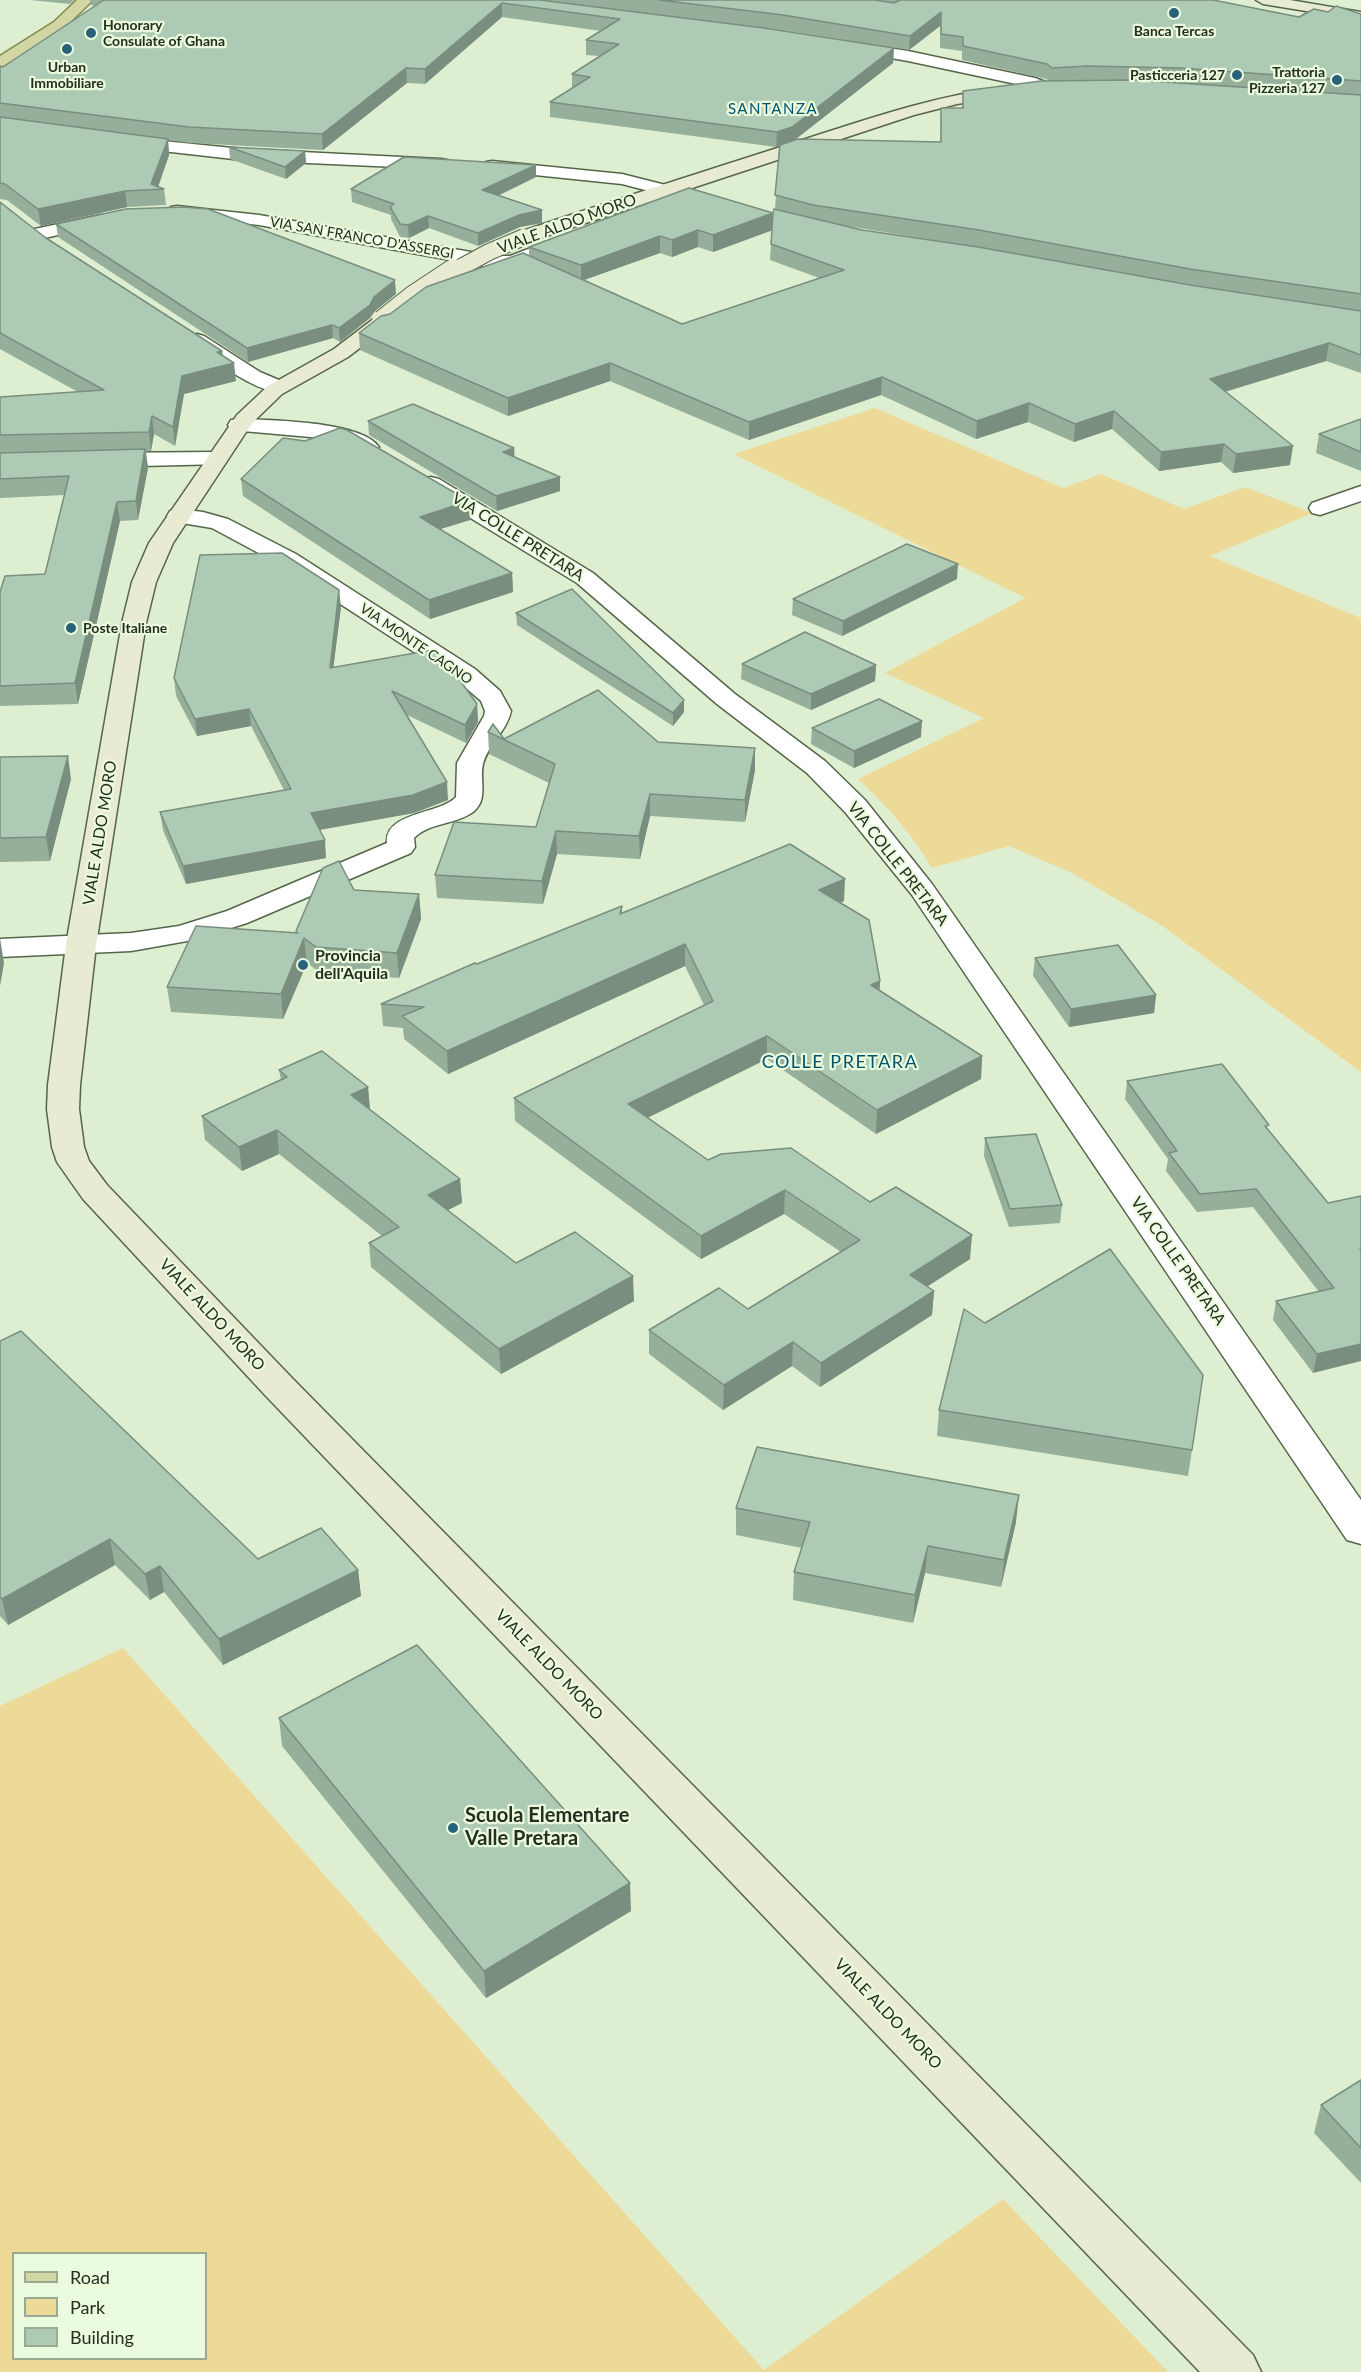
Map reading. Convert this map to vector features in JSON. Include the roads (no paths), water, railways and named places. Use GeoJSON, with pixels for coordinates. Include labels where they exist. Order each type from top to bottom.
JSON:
{"type":"FeatureCollection","features":[{"type":"Feature","properties":{"kind":"main road"},"geometry":{"type":"LineString","coordinates":[[0,63],[59,25],[86,0]]}},
{"type":"Feature","properties":{"kind":"street"},"geometry":{"type":"LineString","coordinates":[[1263,0],[1361,16]]}},
{"type":"Feature","properties":{"kind":"street"},"geometry":{"type":"LineString","coordinates":[[748,34],[641,17],[726,22],[770,16],[790,16]]}},
{"type":"Feature","properties":{"kind":"street","name":"VIALE ALDO MORO"},"geometry":{"type":"LineString","coordinates":[[831,45],[908,56],[1054,88],[978,95],[937,103],[664,189],[524,237],[494,250],[422,291],[341,353],[279,387],[254,408],[239,425],[178,516],[151,562],[139,599],[81,945],[63,1109],[68,1147],[73,1162],[83,1178],[278,1386],[1235,2372]]}},
{"type":"Feature","properties":{"kind":"street"},"geometry":{"type":"LineString","coordinates":[[106,140],[264,156],[465,165],[614,178],[669,179],[713,174]]}},
{"type":"Feature","properties":{"kind":"street"},"geometry":{"type":"LineString","coordinates":[[614,178],[717,201],[715,184],[732,168]]}},
{"type":"Feature","properties":{"kind":"street","name":"VIA SAN FRANCO D'ASSERGI"},"geometry":{"type":"LineString","coordinates":[[162,211],[251,218],[502,262],[517,260],[658,207],[659,202],[643,197]]}},
{"type":"Feature","properties":{"kind":"street"},"geometry":{"type":"LineString","coordinates":[[36,234],[119,215]]}},
{"type":"Feature","properties":{"kind":"street"},"geometry":{"type":"LineString","coordinates":[[20,222],[57,249]]}},
{"type":"Feature","properties":{"kind":"street"},"geometry":{"type":"LineString","coordinates":[[185,332],[253,376],[279,387]]}},
{"type":"Feature","properties":{"kind":"street","name":"VIA COLLE PRETARA"},"geometry":{"type":"LineString","coordinates":[[239,425],[333,433],[356,440],[557,559],[585,578],[726,699],[816,767],[855,806],[922,890],[1300,1437],[1361,1530]]}},
{"type":"Feature","properties":{"kind":"street"},"geometry":{"type":"LineString","coordinates":[[81,460],[216,459]]}},
{"type":"Feature","properties":{"kind":"street"},"geometry":{"type":"LineString","coordinates":[[1320,508],[1361,493]]}},
{"type":"Feature","properties":{"kind":"street","name":"VIA MONTE CAGNO"},"geometry":{"type":"LineString","coordinates":[[0,948],[148,940],[201,929],[237,917],[401,847],[400,837],[409,826],[456,809],[468,801],[469,765],[477,745],[497,716],[495,703],[491,696],[463,672],[296,565],[216,522],[178,516]]}},
{"type":"Feature","properties":{"kind":"place","name":"Banca Tercas"},"geometry":{"type":"Point","coordinates":[1174,13]}},
{"type":"Feature","properties":{"kind":"place","name":"Honorary Consulate of Ghana"},"geometry":{"type":"Point","coordinates":[91,33]}},
{"type":"Feature","properties":{"kind":"place","name":"Urban Immobiliare"},"geometry":{"type":"Point","coordinates":[67,49]}},
{"type":"Feature","properties":{"kind":"place","name":"Pasticceria 127"},"geometry":{"type":"Point","coordinates":[1237,75]}},
{"type":"Feature","properties":{"kind":"place","name":"Trattoria Pizzeria 127"},"geometry":{"type":"Point","coordinates":[1337,80]}},
{"type":"Feature","properties":{"kind":"place","name":"Poste Italiane"},"geometry":{"type":"Point","coordinates":[71,628]}},
{"type":"Feature","properties":{"kind":"place","name":"Provincia dell'Aquila"},"geometry":{"type":"Point","coordinates":[303,965]}},
{"type":"Feature","properties":{"kind":"place","name":"Scuola Elementare Valle Pretara"},"geometry":{"type":"Point","coordinates":[453,1828]}},
{"type":"Feature","properties":{"kind":"district","name":"SANTANZA"},"geometry":{"type":"Point","coordinates":[773,109]}},
{"type":"Feature","properties":{"kind":"district","name":"COLLE PRETARA"},"geometry":{"type":"Point","coordinates":[840,1062]}}]}
